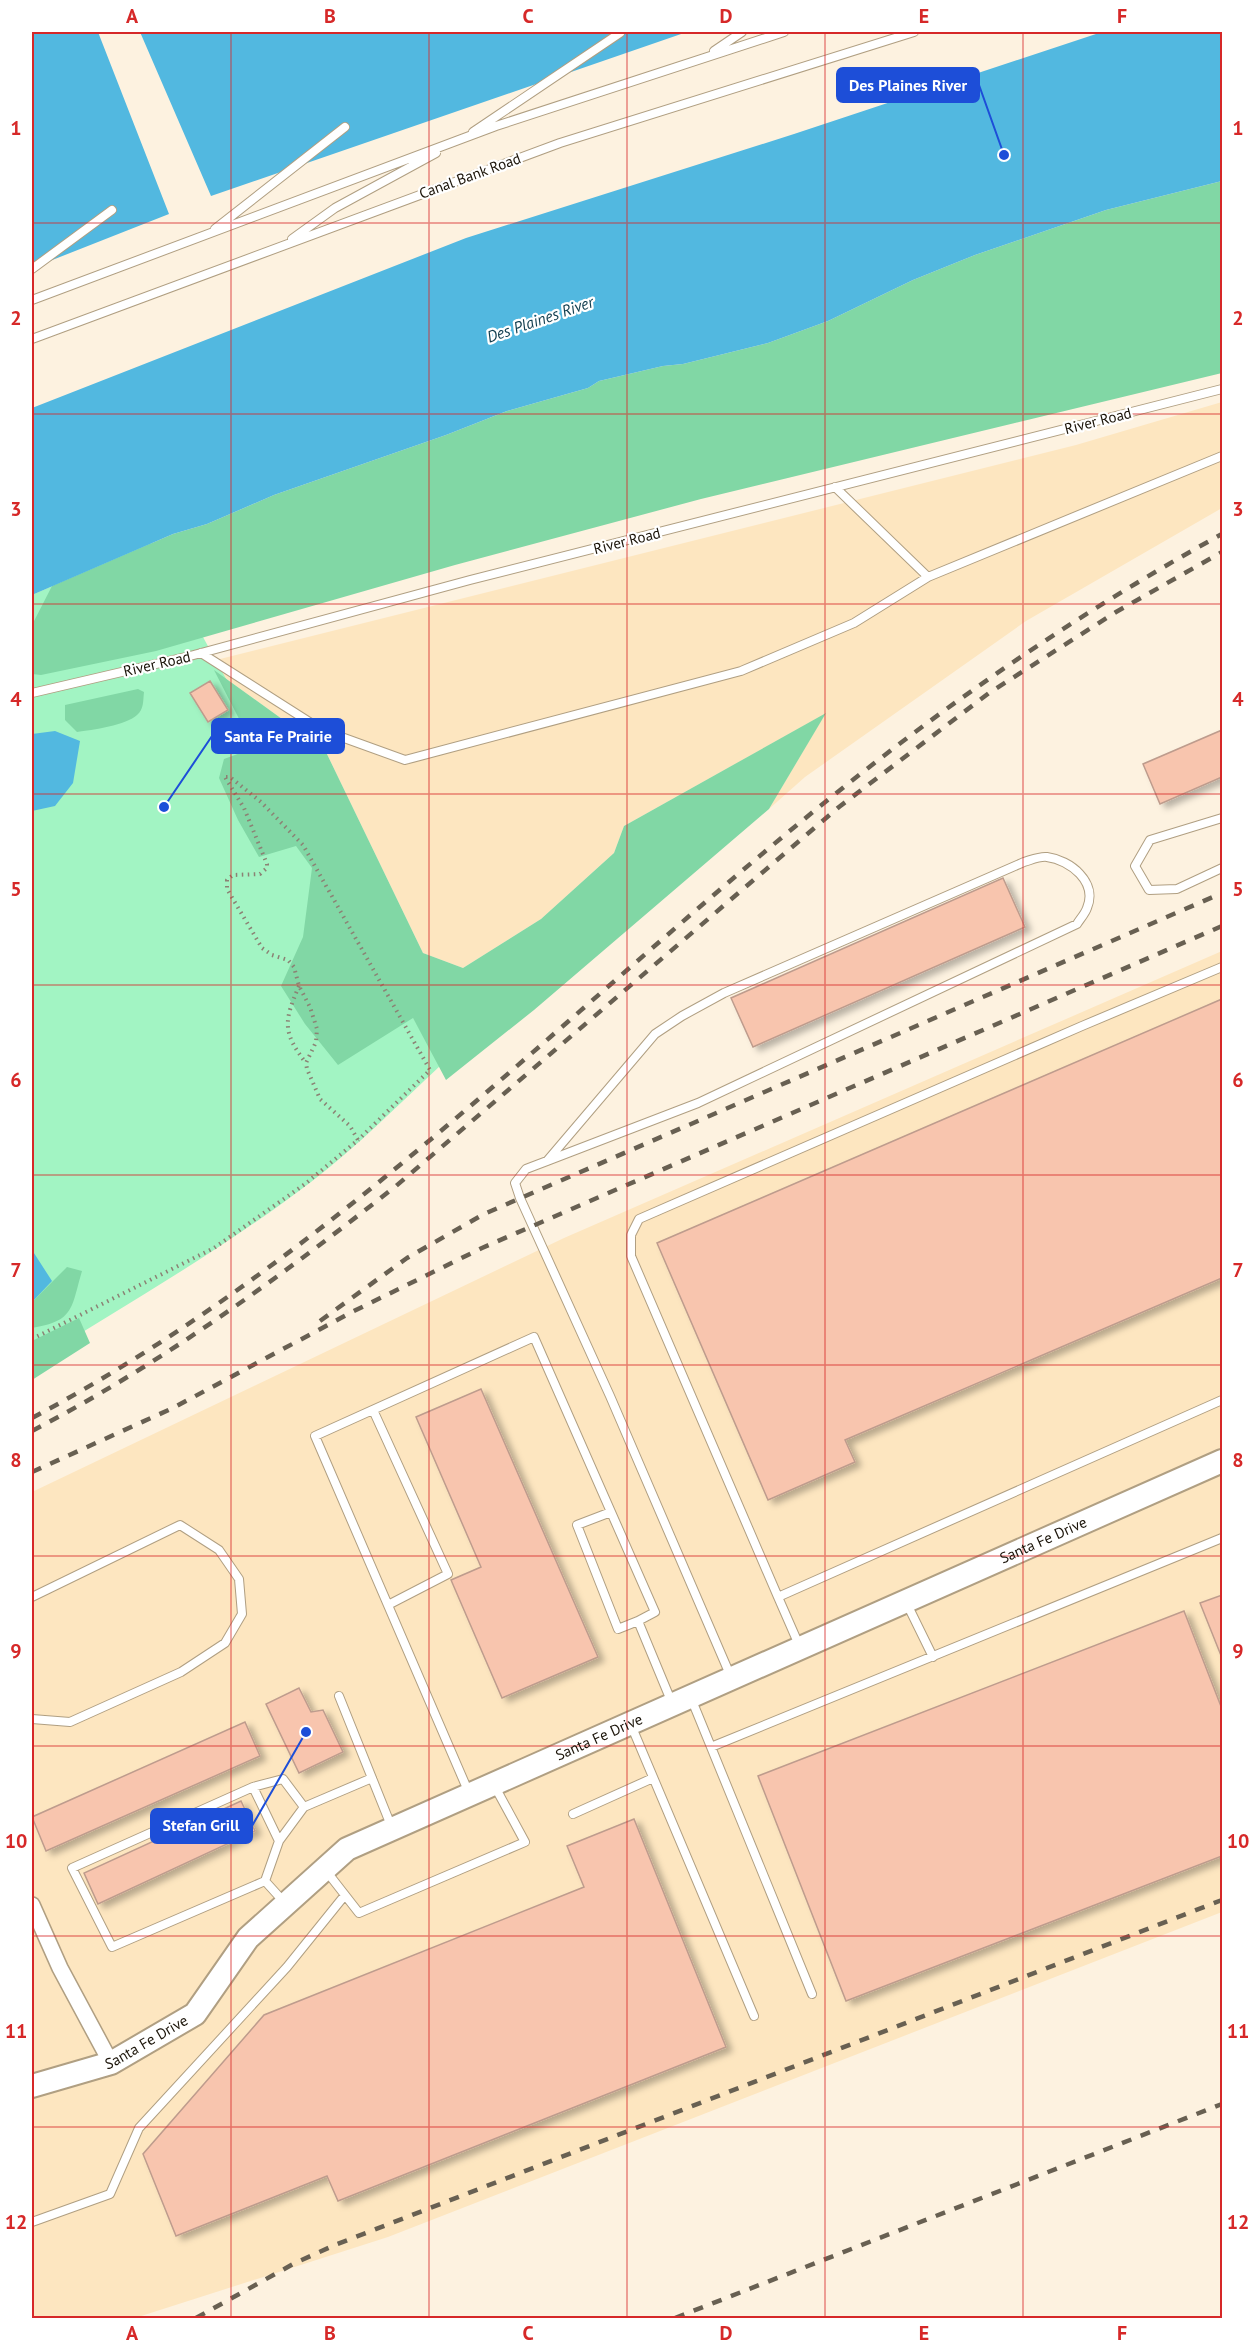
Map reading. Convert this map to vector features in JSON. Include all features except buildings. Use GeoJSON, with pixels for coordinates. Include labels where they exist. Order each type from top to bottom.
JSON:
{"type":"FeatureCollection","features":[{"type":"Feature","properties":{"kind":"street","name":"Santa Fe Drive"},"geometry":{"type":"LineString","coordinates":[[32,2086],[111,2063],[195,2014],[248,1938],[347,1849],[1222,1461]]}},
{"type":"Feature","properties":{"kind":"street"},"geometry":{"type":"LineString","coordinates":[[32,1905],[60,1968],[111,2063]]}},
{"type":"Feature","properties":{"kind":"lane"},"geometry":{"type":"LineString","coordinates":[[706,57],[742,32]]}},
{"type":"Feature","properties":{"kind":"lane"},"geometry":{"type":"LineString","coordinates":[[32,300],[461,139],[784,32]]}},
{"type":"Feature","properties":{"kind":"lane","name":"Canal Bank Road"},"geometry":{"type":"LineString","coordinates":[[32,339],[560,143],[914,32]]}},
{"type":"Feature","properties":{"kind":"lane"},"geometry":{"type":"LineString","coordinates":[[284,245],[335,208],[461,139],[620,33]]}},
{"type":"Feature","properties":{"kind":"lane"},"geometry":{"type":"LineString","coordinates":[[209,233],[345,127]]}},
{"type":"Feature","properties":{"kind":"lane"},"geometry":{"type":"LineString","coordinates":[[32,269],[112,210]]}},
{"type":"Feature","properties":{"kind":"lane","name":"River Road"},"geometry":{"type":"LineString","coordinates":[[32,693],[201,653],[470,580],[1222,389]]}},
{"type":"Feature","properties":{"kind":"lane"},"geometry":{"type":"LineString","coordinates":[[201,653],[322,730],[405,760],[741,671],[854,623],[928,577],[1222,456]]}},
{"type":"Feature","properties":{"kind":"lane"},"geometry":{"type":"LineString","coordinates":[[835,488],[928,577]]}},
{"type":"Feature","properties":{"kind":"lane"},"geometry":{"type":"LineString","coordinates":[[1222,818],[1150,840],[1135,866],[1149,890],[1177,889],[1222,868]]}},
{"type":"Feature","properties":{"kind":"lane"},"geometry":{"type":"LineString","coordinates":[[547,1161],[655,1034],[724,993],[1024,862],[1044,857],[1066,861],[1088,886],[1088,907],[1077,924],[698,1103],[547,1161],[526,1169],[515,1183],[732,1678]]}},
{"type":"Feature","properties":{"kind":"lane"},"geometry":{"type":"LineString","coordinates":[[801,1648],[631,1256],[631,1235],[639,1220],[1222,968]]}},
{"type":"Feature","properties":{"kind":"lane"},"geometry":{"type":"LineString","coordinates":[[470,1795],[315,1436],[534,1336],[655,1612],[618,1629],[577,1526],[611,1512]]}},
{"type":"Feature","properties":{"kind":"lane"},"geometry":{"type":"LineString","coordinates":[[778,1597],[1222,1400]]}},
{"type":"Feature","properties":{"kind":"lane"},"geometry":{"type":"LineString","coordinates":[[373,1410],[448,1574],[388,1605]]}},
{"type":"Feature","properties":{"kind":"lane"},"geometry":{"type":"LineString","coordinates":[[32,1598],[180,1525],[219,1550],[239,1579],[243,1614],[225,1643],[181,1672],[70,1722],[32,1719]]}},
{"type":"Feature","properties":{"kind":"lane"},"geometry":{"type":"LineString","coordinates":[[711,1747],[1222,1538]]}},
{"type":"Feature","properties":{"kind":"lane"},"geometry":{"type":"LineString","coordinates":[[906,1601],[933,1657]]}},
{"type":"Feature","properties":{"kind":"lane"},"geometry":{"type":"LineString","coordinates":[[639,1621],[682,1700],[711,1747],[812,1994]]}},
{"type":"Feature","properties":{"kind":"lane"},"geometry":{"type":"LineString","coordinates":[[339,1696],[392,1829]]}},
{"type":"Feature","properties":{"kind":"lane"},"geometry":{"type":"LineString","coordinates":[[630,1723],[754,2016]]}},
{"type":"Feature","properties":{"kind":"lane"},"geometry":{"type":"LineString","coordinates":[[304,1807],[283,1779],[253,1787],[72,1868],[112,1947],[265,1881],[279,1842],[304,1807],[372,1778]]}},
{"type":"Feature","properties":{"kind":"lane"},"geometry":{"type":"LineString","coordinates":[[573,1814],[653,1778]]}},
{"type":"Feature","properties":{"kind":"lane"},"geometry":{"type":"LineString","coordinates":[[325,1869],[359,1912],[525,1842],[494,1784]]}},
{"type":"Feature","properties":{"kind":"lane"},"geometry":{"type":"LineString","coordinates":[[253,1787],[279,1842]]}},
{"type":"Feature","properties":{"kind":"lane"},"geometry":{"type":"LineString","coordinates":[[265,1881],[286,1904]]}},
{"type":"Feature","properties":{"kind":"lane"},"geometry":{"type":"LineString","coordinates":[[32,2222],[110,2194],[139,2128],[287,1967],[345,1895]]}},
{"type":"Feature","properties":{"kind":"path"},"geometry":{"type":"LineString","coordinates":[[32,1339],[214,1248],[298,1189],[358,1140],[430,1070],[303,845],[261,802],[230,777],[225,777],[244,808],[267,864],[267,868],[260,874],[233,874],[227,880],[227,889],[262,948],[291,963],[297,973],[299,986],[310,1007],[317,1029],[316,1042],[306,1063]]}},
{"type":"Feature","properties":{"kind":"path"},"geometry":{"type":"LineString","coordinates":[[299,986],[289,1013],[287,1028],[292,1043],[306,1063],[320,1099],[350,1126],[358,1140]]}},
{"type":"Feature","properties":{"kind":"shaded area"},"geometry":{"type":"Polygon","coordinates":[[[1222,402],[1222,508],[1026,621],[805,777],[769,809],[825,714],[624,826],[614,853],[541,919],[463,968],[423,953],[325,750],[214,670],[212,661],[1076,445],[1222,402]]]}},
{"type":"Feature","properties":{"kind":"shaded area"},"geometry":{"type":"Polygon","coordinates":[[[1222,951],[1222,1912],[388,2237],[135,2318],[32,2318],[32,1492],[564,1238],[1222,951]]]}},
{"type":"Feature","properties":{"kind":"green space"},"geometry":{"type":"Polygon","coordinates":[[[1222,181],[1222,373],[701,499],[455,565],[156,651],[41,675],[32,674],[32,625],[52,586],[173,534],[207,524],[274,495],[446,435],[507,411],[588,388],[599,381],[663,366],[683,364],[768,343],[828,321],[913,280],[975,255],[1106,210],[1222,181]]]}},
{"type":"Feature","properties":{"kind":"green space"},"geometry":{"type":"Polygon","coordinates":[[[151,543],[440,1066],[345,1155],[278,1207],[174,1276],[32,1363],[32,595],[151,543]]]}},
{"type":"Feature","properties":{"kind":"green space"},"geometry":{"type":"Polygon","coordinates":[[[214,670],[325,750],[423,953],[463,968],[541,919],[614,853],[624,826],[826,713],[769,809],[534,1010],[446,1080],[413,1018],[338,1065],[305,1024],[281,986],[303,937],[312,868],[296,846],[259,857],[238,820],[219,778],[224,759],[254,748],[214,670]]]}},
{"type":"Feature","properties":{"kind":"green space"},"geometry":{"type":"Polygon","coordinates":[[[138,689],[144,692],[142,707],[137,715],[126,722],[77,732],[65,720],[65,705],[138,689]]]}},
{"type":"Feature","properties":{"kind":"green space"},"geometry":{"type":"Polygon","coordinates":[[[67,1267],[82,1271],[69,1311],[56,1321],[32,1328],[32,1302],[67,1267]]]}},
{"type":"Feature","properties":{"kind":"green space"},"geometry":{"type":"Polygon","coordinates":[[[79,1318],[90,1343],[32,1380],[32,1341],[79,1318]]]}},
{"type":"Feature","properties":{"kind":"water"},"geometry":{"type":"Polygon","coordinates":[[[32,32],[98,32],[169,214],[32,268],[32,32]]]}},
{"type":"Feature","properties":{"kind":"water"},"geometry":{"type":"Polygon","coordinates":[[[140,32],[683,32],[684,33],[211,196],[140,32]]]}},
{"type":"Feature","properties":{"kind":"water"},"geometry":{"type":"Polygon","coordinates":[[[1102,32],[1222,32],[1222,181],[1106,210],[975,255],[913,280],[828,321],[768,343],[683,364],[663,366],[599,381],[588,388],[507,411],[446,435],[274,495],[207,524],[173,534],[32,595],[32,408],[466,238],[794,134],[1102,32]]]}},
{"type":"Feature","properties":{"kind":"water"},"geometry":{"type":"Polygon","coordinates":[[[55,731],[80,741],[73,783],[55,806],[32,811],[32,734],[55,731]]]}},
{"type":"Feature","properties":{"kind":"water"},"geometry":{"type":"Polygon","coordinates":[[[32,1250],[52,1281],[32,1302],[32,1250]]]}},
{"type":"Feature","properties":{"kind":"railway"},"geometry":{"type":"LineString","coordinates":[[32,1418],[143,1353],[250,1281],[352,1203],[452,1122],[745,869],[889,752],[981,684],[1075,621],[1222,534]]}},
{"type":"Feature","properties":{"kind":"railway"},"geometry":{"type":"LineString","coordinates":[[32,1431],[128,1377],[220,1317],[352,1220],[396,1186],[839,807],[989,693],[1116,612],[1222,552]]}},
{"type":"Feature","properties":{"kind":"railway"},"geometry":{"type":"LineString","coordinates":[[320,1321],[407,1258],[484,1214],[1222,893]]}},
{"type":"Feature","properties":{"kind":"railway"},"geometry":{"type":"LineString","coordinates":[[32,1472],[173,1408],[352,1312],[482,1248],[1222,926]]}},
{"type":"Feature","properties":{"kind":"railway"},"geometry":{"type":"LineString","coordinates":[[196,2318],[295,2263],[335,2245],[1222,1900]]}},
{"type":"Feature","properties":{"kind":"railway"},"geometry":{"type":"LineString","coordinates":[[675,2318],[1222,2104]]}},
{"type":"Feature","properties":{"kind":"place","name":"Des Plaines River"},"geometry":{"type":"Point","coordinates":[1004,155]}},
{"type":"Feature","properties":{"kind":"place","name":"Santa Fe Prairie"},"geometry":{"type":"Point","coordinates":[164,807]}},
{"type":"Feature","properties":{"kind":"place","name":"Stefan Grill"},"geometry":{"type":"Point","coordinates":[306,1732]}}]}
